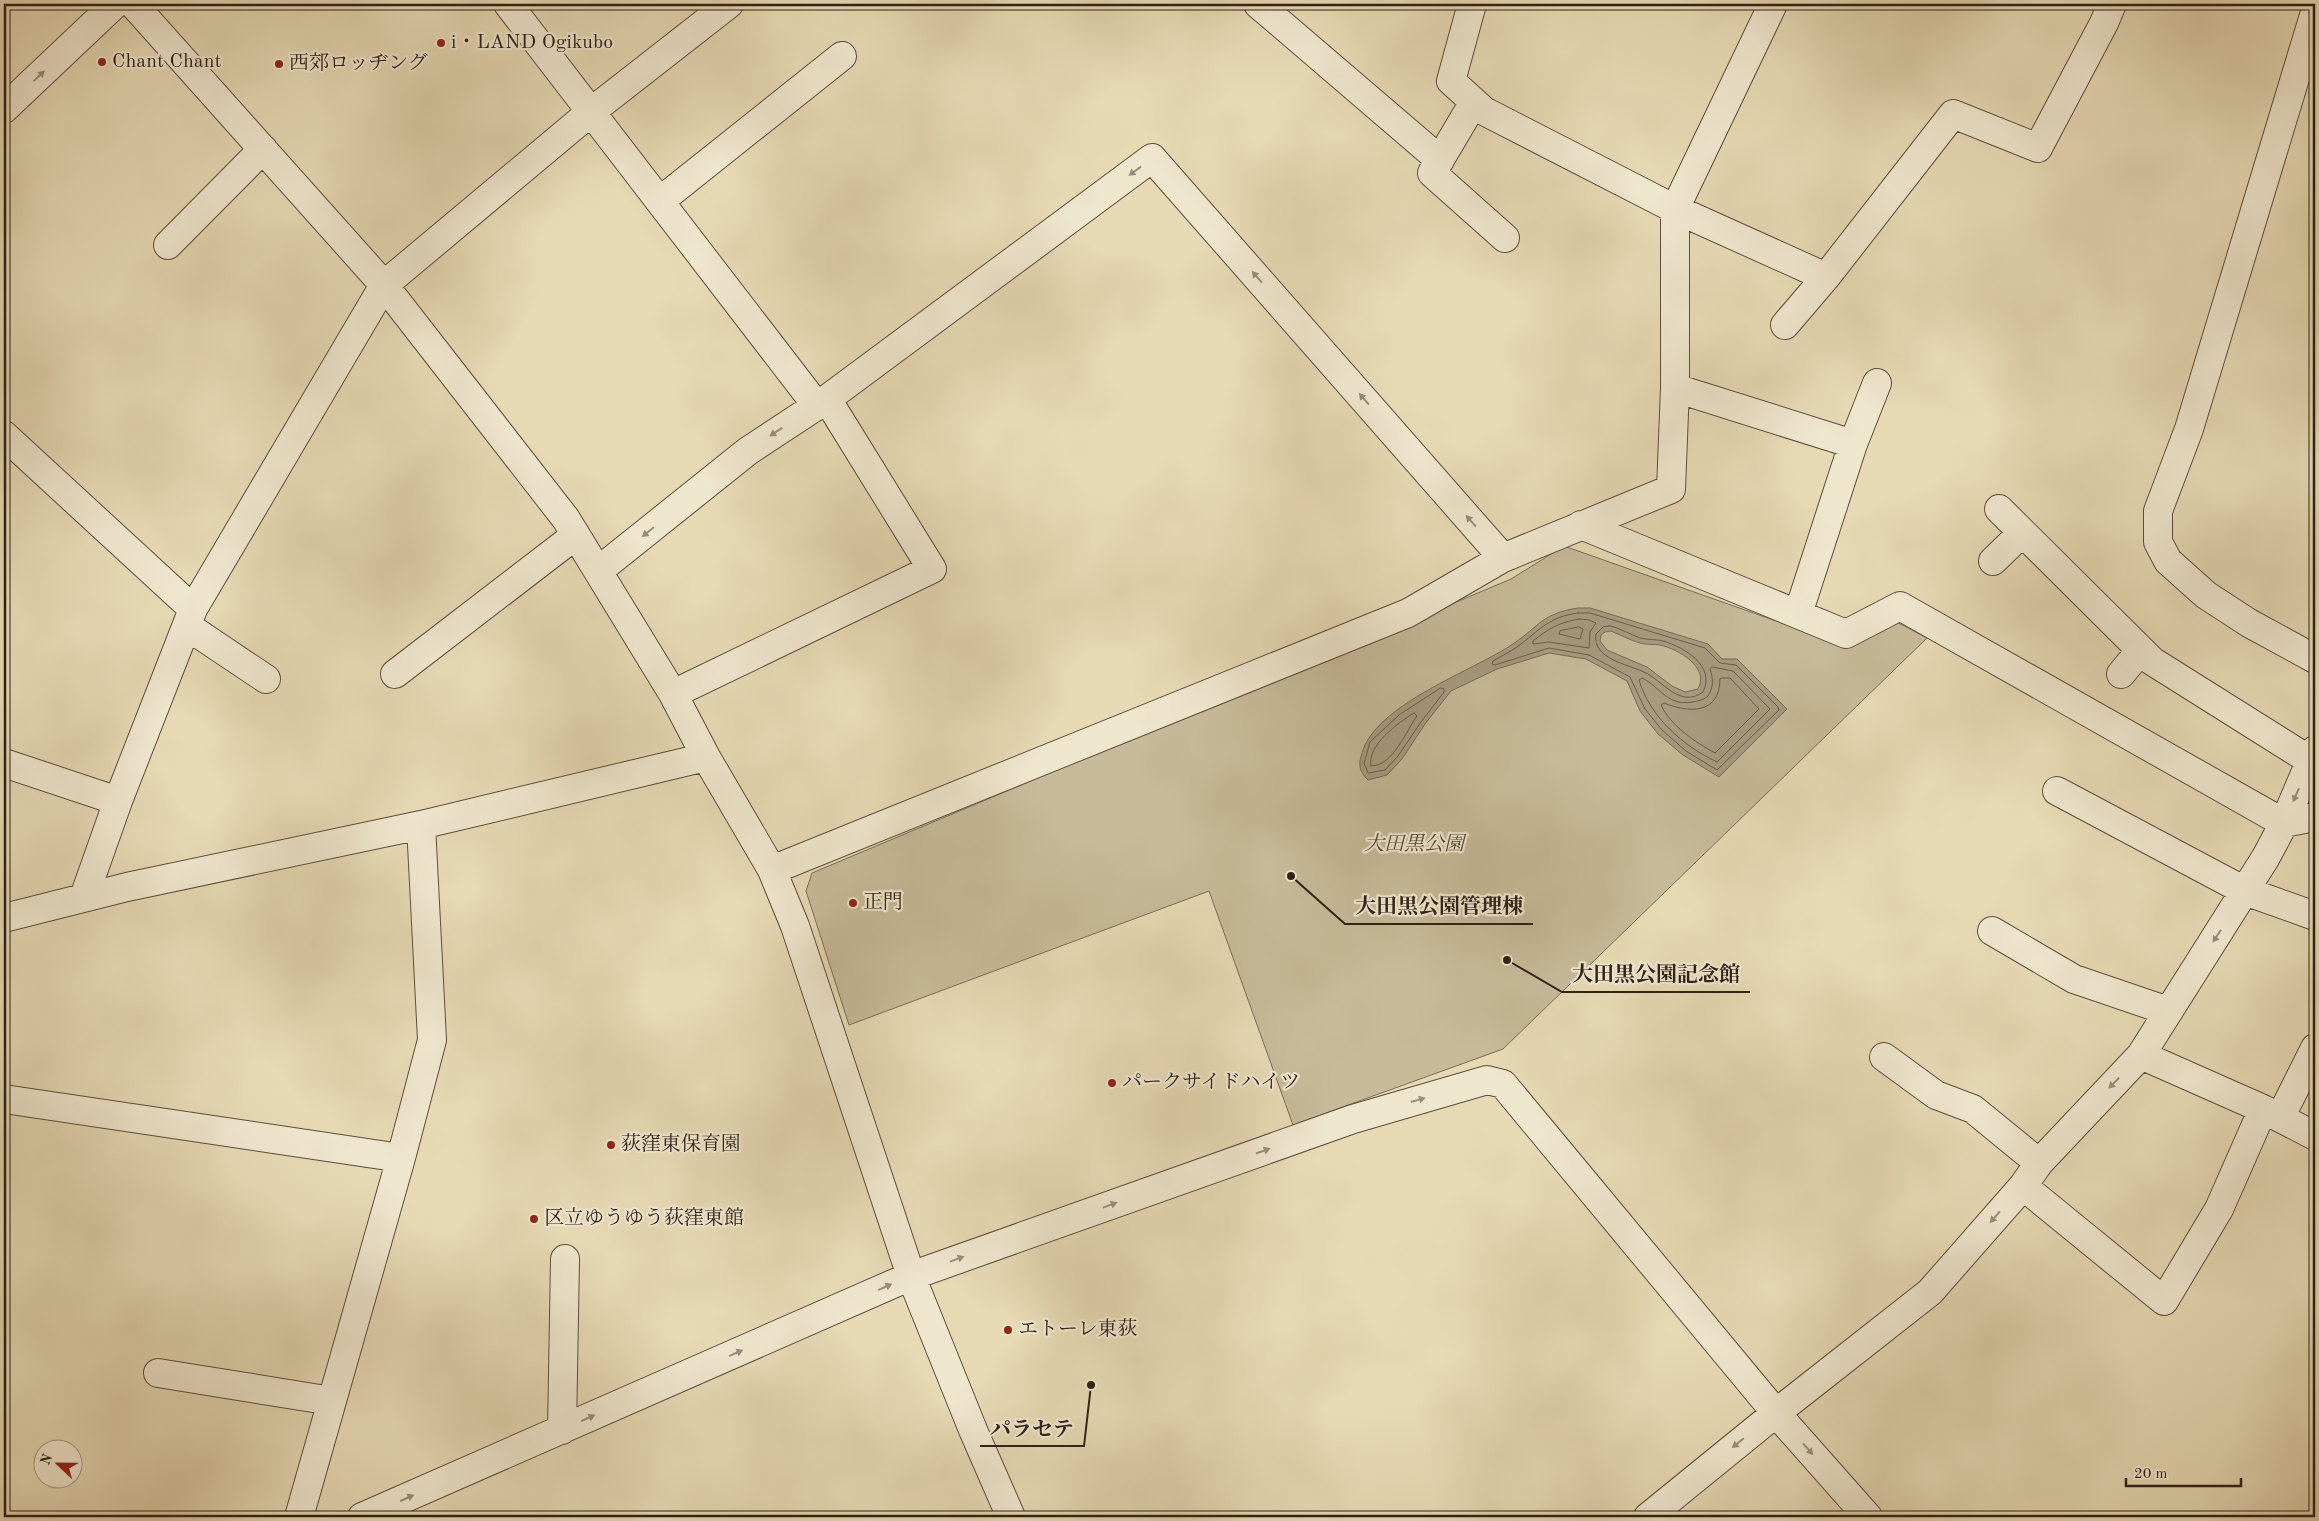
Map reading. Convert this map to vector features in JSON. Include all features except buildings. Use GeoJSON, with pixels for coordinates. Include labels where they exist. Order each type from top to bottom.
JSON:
{"type":"FeatureCollection","features":[{"type":"Feature","properties":{"kind":"street"},"geometry":{"type":"LineString","coordinates":[[4,109],[115,4]]}},
{"type":"Feature","properties":{"kind":"street"},"geometry":{"type":"LineString","coordinates":[[133,4],[384,285],[566,519],[673,694],[706,757],[772,870],[795,926],[911,1276],[973,1430],[1011,1517]]}},
{"type":"Feature","properties":{"kind":"street"},"geometry":{"type":"LineString","coordinates":[[508,4],[660,201],[822,402],[932,569],[673,694]]}},
{"type":"Feature","properties":{"kind":"street"},"geometry":{"type":"LineString","coordinates":[[84,897],[118,801],[190,617],[384,285],[592,111],[730,4]]}},
{"type":"Feature","properties":{"kind":"street"},"geometry":{"type":"LineString","coordinates":[[1258,4],[1440,160]]}},
{"type":"Feature","properties":{"kind":"street"},"geometry":{"type":"LineString","coordinates":[[1472,4],[1451,81],[1484,111],[1675,209],[1826,277]]}},
{"type":"Feature","properties":{"kind":"street"},"geometry":{"type":"LineString","coordinates":[[772,870],[1408,613],[1503,558],[1671,489],[1675,388],[1675,209],[1773,4]]}},
{"type":"Feature","properties":{"kind":"street"},"geometry":{"type":"LineString","coordinates":[[1785,325],[1826,277],[1953,114],[2038,148],[2104,23],[2112,4]]}},
{"type":"Feature","properties":{"kind":"street"},"geometry":{"type":"LineString","coordinates":[[2315,12],[2188,429],[2158,511],[2158,542],[2168,561],[2213,600],[2249,623],[2315,659]]}},
{"type":"Feature","properties":{"kind":"street"},"geometry":{"type":"LineString","coordinates":[[660,201],[842,56]]}},
{"type":"Feature","properties":{"kind":"street"},"geometry":{"type":"LineString","coordinates":[[1474,102],[1432,173],[1505,238]]}},
{"type":"Feature","properties":{"kind":"street"},"geometry":{"type":"LineString","coordinates":[[168,245],[263,149]]}},
{"type":"Feature","properties":{"kind":"street"},"geometry":{"type":"LineString","coordinates":[[598,571],[748,450],[822,402],[1152,158],[1503,558]]}},
{"type":"Feature","properties":{"kind":"street"},"geometry":{"type":"LineString","coordinates":[[1798,614],[1852,444],[1877,383]]}},
{"type":"Feature","properties":{"kind":"street"},"geometry":{"type":"LineString","coordinates":[[1675,388],[1852,444]]}},
{"type":"Feature","properties":{"kind":"street"},"geometry":{"type":"LineString","coordinates":[[4,435],[190,617],[266,679]]}},
{"type":"Feature","properties":{"kind":"street"},"geometry":{"type":"LineString","coordinates":[[1648,1517],[1776,1412],[1930,1292],[2023,1186],[2039,1163],[2141,1055],[2245,891],[2284,823],[2313,755],[2152,661],[1999,509]]}},
{"type":"Feature","properties":{"kind":"street"},"geometry":{"type":"LineString","coordinates":[[1580,525],[1846,634],[1900,606],[2284,823],[2315,817]]}},
{"type":"Feature","properties":{"kind":"street"},"geometry":{"type":"LineString","coordinates":[[1993,561],[2022,533]]}},
{"type":"Feature","properties":{"kind":"street"},"geometry":{"type":"LineString","coordinates":[[395,674],[576,535]]}},
{"type":"Feature","properties":{"kind":"street"},"geometry":{"type":"LineString","coordinates":[[2121,674],[2141,650]]}},
{"type":"Feature","properties":{"kind":"street"},"geometry":{"type":"LineString","coordinates":[[4,918],[84,897],[421,825],[706,757]]}},
{"type":"Feature","properties":{"kind":"street"},"geometry":{"type":"LineString","coordinates":[[4,763],[118,801]]}},
{"type":"Feature","properties":{"kind":"street"},"geometry":{"type":"LineString","coordinates":[[2057,791],[2245,891],[2315,916]]}},
{"type":"Feature","properties":{"kind":"street"},"geometry":{"type":"LineString","coordinates":[[300,1517],[401,1158],[432,1040],[421,825]]}},
{"type":"Feature","properties":{"kind":"street"},"geometry":{"type":"LineString","coordinates":[[1992,931],[2074,979],[2168,1011]]}},
{"type":"Feature","properties":{"kind":"street"},"geometry":{"type":"LineString","coordinates":[[2023,1186],[2164,1301],[2220,1209],[2272,1114],[2315,1048]]}},
{"type":"Feature","properties":{"kind":"street"},"geometry":{"type":"LineString","coordinates":[[2141,1055],[2272,1114],[2315,1136]]}},
{"type":"Feature","properties":{"kind":"street"},"geometry":{"type":"LineString","coordinates":[[1884,1057],[1936,1095],[1973,1108],[2039,1163]]}},
{"type":"Feature","properties":{"kind":"street"},"geometry":{"type":"LineString","coordinates":[[362,1517],[911,1276],[1353,1119],[1487,1080],[1503,1084],[1776,1412],[1868,1517]]}},
{"type":"Feature","properties":{"kind":"street"},"geometry":{"type":"LineString","coordinates":[[4,1099],[401,1158]]}},
{"type":"Feature","properties":{"kind":"street"},"geometry":{"type":"LineString","coordinates":[[562,1430],[565,1259]]}},
{"type":"Feature","properties":{"kind":"street"},"geometry":{"type":"LineString","coordinates":[[158,1373],[332,1401]]}},
{"type":"Feature","properties":{"kind":"green space","name":"大田黒公園"},"geometry":{"type":"Polygon","coordinates":[[[1564,546],[1844,645],[1893,620],[1927,638],[1503,1049],[1293,1125],[1209,891],[849,1025],[806,891],[812,873],[1511,579],[1564,546]]]}},
{"type":"Feature","properties":{"kind":"water"},"geometry":{"type":"Polygon","coordinates":[[[1590,608],[1708,644],[1722,659],[1737,659],[1787,709],[1719,777],[1683,755],[1658,734],[1640,711],[1627,681],[1586,659],[1549,653],[1497,669],[1451,691],[1425,724],[1402,759],[1387,775],[1368,780],[1365,777],[1360,768],[1362,753],[1371,735],[1386,719],[1405,704],[1428,690],[1496,654],[1513,644],[1542,621],[1566,610],[1590,608]],[[1611,631],[1601,635],[1600,641],[1607,650],[1647,667],[1672,686],[1685,692],[1698,689],[1701,681],[1700,673],[1696,666],[1683,655],[1667,647],[1640,643],[1611,631]]]}},
{"type":"Feature","properties":{"kind":"place","name":"i・LAND Ogikubo"},"geometry":{"type":"Point","coordinates":[441,43]}},
{"type":"Feature","properties":{"kind":"place","name":"Chant Chant"},"geometry":{"type":"Point","coordinates":[102,62]}},
{"type":"Feature","properties":{"kind":"place","name":"西郊ロッヂング"},"geometry":{"type":"Point","coordinates":[279,64]}},
{"type":"Feature","properties":{"kind":"place","name":"大田黒公園管理棟"},"geometry":{"type":"Point","coordinates":[1291,876]}},
{"type":"Feature","properties":{"kind":"place","name":"正門"},"geometry":{"type":"Point","coordinates":[853,903]}},
{"type":"Feature","properties":{"kind":"place","name":"大田黒公園記念館"},"geometry":{"type":"Point","coordinates":[1507,960]}},
{"type":"Feature","properties":{"kind":"place","name":"パークサイドハイツ"},"geometry":{"type":"Point","coordinates":[1112,1083]}},
{"type":"Feature","properties":{"kind":"place","name":"荻窪東保育園"},"geometry":{"type":"Point","coordinates":[611,1145]}},
{"type":"Feature","properties":{"kind":"place","name":"区立ゆうゆう荻窪東館"},"geometry":{"type":"Point","coordinates":[534,1219]}},
{"type":"Feature","properties":{"kind":"place","name":"エトーレ東荻"},"geometry":{"type":"Point","coordinates":[1008,1330]}},
{"type":"Feature","properties":{"kind":"place","name":"パラセテ"},"geometry":{"type":"Point","coordinates":[1091,1385]}}]}
